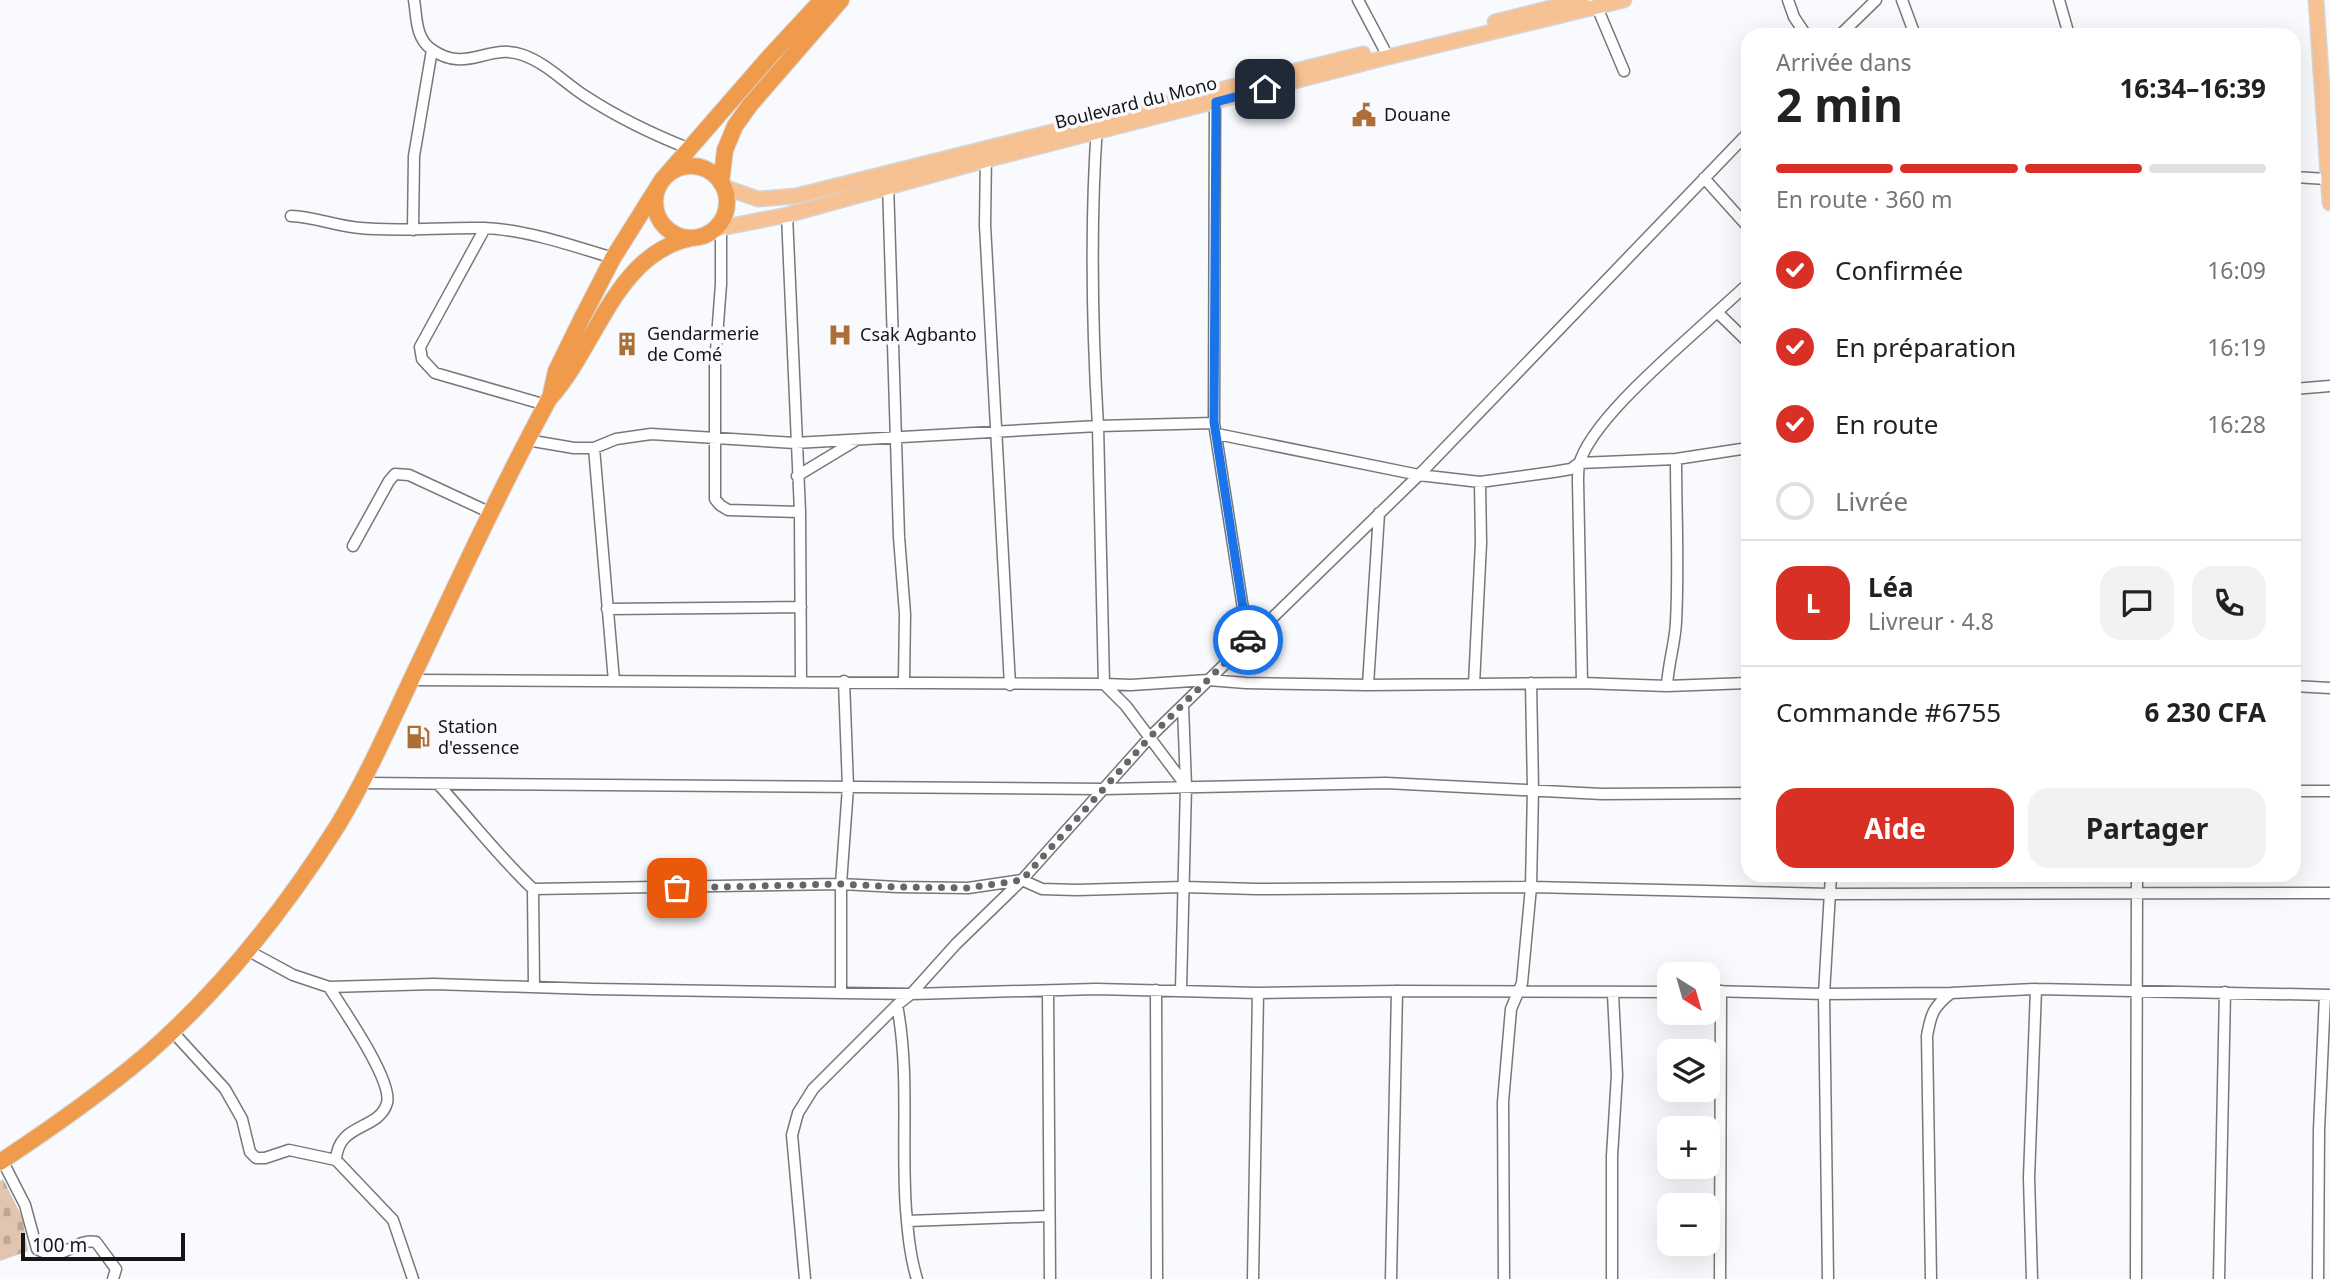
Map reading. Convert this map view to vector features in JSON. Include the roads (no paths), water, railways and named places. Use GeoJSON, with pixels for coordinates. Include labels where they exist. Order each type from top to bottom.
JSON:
{"type":"FeatureCollection","features":[{"type":"Feature","properties":{"kind":"highway"},"geometry":{"type":"LineString","coordinates":[[548,402],[556,371],[613,258],[662,180],[822,0]]}},
{"type":"Feature","properties":{"kind":"highway"},"geometry":{"type":"LineString","coordinates":[[1,1161],[118,1079],[172,1031],[247,950],[307,871],[362,783],[491,513],[548,402],[571,373],[626,280],[646,261],[673,242],[709,233],[723,218],[726,197],[722,185],[725,150],[735,126],[841,0]]}},
{"type":"Feature","properties":{"kind":"highway"},"geometry":{"type":"LineString","coordinates":[[696,238],[673,234],[659,220],[654,200],[662,180],[670,173],[689,166],[707,170],[722,185]]}},
{"type":"Feature","properties":{"kind":"main road","name":"Boulevard du Mono"},"geometry":{"type":"LineString","coordinates":[[1215,96],[1384,49],[1582,0]]}},
{"type":"Feature","properties":{"kind":"main road","name":"Boulevard du Mono"},"geometry":{"type":"LineString","coordinates":[[696,238],[721,228],[787,215],[888,180],[986,154],[1595,4],[1624,0]]}},
{"type":"Feature","properties":{"kind":"main road"},"geometry":{"type":"LineString","coordinates":[[2316,0],[2330,204]]}},
{"type":"Feature","properties":{"kind":"main road","name":"Boulevard du Mono"},"geometry":{"type":"LineString","coordinates":[[722,185],[758,199],[768,200],[888,180]]}},
{"type":"Feature","properties":{"kind":"street"},"geometry":{"type":"LineString","coordinates":[[414,0],[419,33],[432,50],[459,61],[505,51],[520,53],[636,127],[690,149]]}},
{"type":"Feature","properties":{"kind":"street"},"geometry":{"type":"LineString","coordinates":[[1358,0],[1384,49]]}},
{"type":"Feature","properties":{"kind":"street"},"geometry":{"type":"LineString","coordinates":[[1788,0],[1801,28]]}},
{"type":"Feature","properties":{"kind":"street"},"geometry":{"type":"LineString","coordinates":[[1847,28],[1876,0]]}},
{"type":"Feature","properties":{"kind":"street"},"geometry":{"type":"LineString","coordinates":[[1902,0],[1912,28]]}},
{"type":"Feature","properties":{"kind":"street"},"geometry":{"type":"LineString","coordinates":[[2059,0],[2067,28]]}},
{"type":"Feature","properties":{"kind":"street"},"geometry":{"type":"LineString","coordinates":[[1595,4],[1624,71]]}},
{"type":"Feature","properties":{"kind":"street"},"geometry":{"type":"LineString","coordinates":[[413,230],[414,156],[432,50]]}},
{"type":"Feature","properties":{"kind":"street"},"geometry":{"type":"LineString","coordinates":[[1215,96],[1214,422],[1250,639]]}},
{"type":"Feature","properties":{"kind":"street"},"geometry":{"type":"LineString","coordinates":[[1097,126],[1093,349],[1098,426],[1104,684],[1126,706],[1186,786]]}},
{"type":"Feature","properties":{"kind":"street"},"geometry":{"type":"LineString","coordinates":[[805,1279],[792,1135],[798,1113],[813,1089],[911,994],[956,944],[1022,880],[1150,737],[1419,475],[1741,140]]}},
{"type":"Feature","properties":{"kind":"street"},"geometry":{"type":"LineString","coordinates":[[986,154],[985,225],[1010,685]]}},
{"type":"Feature","properties":{"kind":"street"},"geometry":{"type":"LineString","coordinates":[[2301,177],[2327,179]]}},
{"type":"Feature","properties":{"kind":"street"},"geometry":{"type":"LineString","coordinates":[[1704,178],[1741,219]]}},
{"type":"Feature","properties":{"kind":"street"},"geometry":{"type":"LineString","coordinates":[[888,180],[899,537],[905,614],[904,681]]}},
{"type":"Feature","properties":{"kind":"street"},"geometry":{"type":"LineString","coordinates":[[787,215],[800,512],[801,682]]}},
{"type":"Feature","properties":{"kind":"street"},"geometry":{"type":"LineString","coordinates":[[291,216],[349,227],[413,230],[485,228],[539,238],[613,258]]}},
{"type":"Feature","properties":{"kind":"street"},"geometry":{"type":"LineString","coordinates":[[485,228],[420,347],[422,359],[435,373],[548,402]]}},
{"type":"Feature","properties":{"kind":"street"},"geometry":{"type":"LineString","coordinates":[[721,228],[713,438],[715,499],[728,510],[800,512]]}},
{"type":"Feature","properties":{"kind":"street"},"geometry":{"type":"LineString","coordinates":[[1582,683],[1578,481],[1580,463],[1590,443],[1620,402],[1741,290]]}},
{"type":"Feature","properties":{"kind":"street"},"geometry":{"type":"LineString","coordinates":[[1717,312],[1741,335]]}},
{"type":"Feature","properties":{"kind":"street"},"geometry":{"type":"LineString","coordinates":[[2301,388],[2330,386]]}},
{"type":"Feature","properties":{"kind":"street"},"geometry":{"type":"LineString","coordinates":[[527,440],[574,448],[594,448],[632,435],[679,434],[795,443],[1214,422]]}},
{"type":"Feature","properties":{"kind":"street"},"geometry":{"type":"LineString","coordinates":[[1217,434],[1419,475],[1480,482],[1553,472],[1580,463],[1676,459],[1741,450]]}},
{"type":"Feature","properties":{"kind":"street"},"geometry":{"type":"LineString","coordinates":[[797,476],[856,440]]}},
{"type":"Feature","properties":{"kind":"street"},"geometry":{"type":"LineString","coordinates":[[594,448],[614,681]]}},
{"type":"Feature","properties":{"kind":"street"},"geometry":{"type":"LineString","coordinates":[[1667,686],[1668,667],[1674,650],[1676,619],[1676,459]]}},
{"type":"Feature","properties":{"kind":"street"},"geometry":{"type":"LineString","coordinates":[[353,546],[395,474],[410,475],[491,513]]}},
{"type":"Feature","properties":{"kind":"street"},"geometry":{"type":"LineString","coordinates":[[1474,684],[1481,543],[1480,482]]}},
{"type":"Feature","properties":{"kind":"street"},"geometry":{"type":"LineString","coordinates":[[1368,685],[1379,513]]}},
{"type":"Feature","properties":{"kind":"street"},"geometry":{"type":"LineString","coordinates":[[607,609],[801,607]]}},
{"type":"Feature","properties":{"kind":"street"},"geometry":{"type":"LineString","coordinates":[[411,680],[904,681],[1010,685],[1131,685],[1208,680],[1368,685],[1582,683],[1667,686],[1741,683]]}},
{"type":"Feature","properties":{"kind":"street"},"geometry":{"type":"LineString","coordinates":[[841,993],[841,884],[848,787],[844,681]]}},
{"type":"Feature","properties":{"kind":"street"},"geometry":{"type":"LineString","coordinates":[[1504,1279],[1503,1102],[1511,1009],[1522,983],[1531,887],[1531,683]]}},
{"type":"Feature","properties":{"kind":"street"},"geometry":{"type":"LineString","coordinates":[[2301,686],[2330,688]]}},
{"type":"Feature","properties":{"kind":"street"},"geometry":{"type":"LineString","coordinates":[[1181,990],[1186,786],[1183,706]]}},
{"type":"Feature","properties":{"kind":"street"},"geometry":{"type":"LineString","coordinates":[[362,783],[1103,789],[1386,783],[1602,794],[1741,793]]}},
{"type":"Feature","properties":{"kind":"street"},"geometry":{"type":"LineString","coordinates":[[438,784],[509,867],[533,889],[841,884],[968,888],[1022,880],[1042,889],[1531,887],[1829,894],[2330,893]]}},
{"type":"Feature","properties":{"kind":"street"},"geometry":{"type":"LineString","coordinates":[[2301,791],[2330,791]]}},
{"type":"Feature","properties":{"kind":"street"},"geometry":{"type":"LineString","coordinates":[[1828,1279],[1824,994],[1830,882]]}},
{"type":"Feature","properties":{"kind":"street"},"geometry":{"type":"LineString","coordinates":[[2136,1279],[2137,882]]}},
{"type":"Feature","properties":{"kind":"street"},"geometry":{"type":"LineString","coordinates":[[533,889],[534,986]]}},
{"type":"Feature","properties":{"kind":"street"},"geometry":{"type":"LineString","coordinates":[[247,950],[293,975],[329,987],[434,984],[911,994],[1156,990],[1258,993],[1657,992]]}},
{"type":"Feature","properties":{"kind":"street"},"geometry":{"type":"LineString","coordinates":[[329,987],[364,1039],[388,1097],[387,1104],[379,1115],[340,1140],[336,1160]]}},
{"type":"Feature","properties":{"kind":"street"},"geometry":{"type":"LineString","coordinates":[[2032,1279],[2029,1178],[2036,989]]}},
{"type":"Feature","properties":{"kind":"street"},"geometry":{"type":"LineString","coordinates":[[1720,1279],[1721,991],[1824,994],[2036,989],[2328,995],[2319,1130],[2318,1279]]}},
{"type":"Feature","properties":{"kind":"street"},"geometry":{"type":"LineString","coordinates":[[1156,990],[1157,1279]]}},
{"type":"Feature","properties":{"kind":"street"},"geometry":{"type":"LineString","coordinates":[[1048,991],[1050,1279]]}},
{"type":"Feature","properties":{"kind":"street"},"geometry":{"type":"LineString","coordinates":[[1391,1279],[1397,991]]}},
{"type":"Feature","properties":{"kind":"street"},"geometry":{"type":"LineString","coordinates":[[2219,1279],[2225,992]]}},
{"type":"Feature","properties":{"kind":"street"},"geometry":{"type":"LineString","coordinates":[[1254,1279],[1258,993]]}},
{"type":"Feature","properties":{"kind":"street"},"geometry":{"type":"LineString","coordinates":[[1612,1279],[1612,1156],[1617,1074],[1613,993]]}},
{"type":"Feature","properties":{"kind":"street"},"geometry":{"type":"LineString","coordinates":[[1931,1279],[1927,1036],[1931,1015],[1937,1004],[1951,993]]}},
{"type":"Feature","properties":{"kind":"street"},"geometry":{"type":"LineString","coordinates":[[897,1005],[903,1035],[905,1070],[904,1163],[907,1221],[917,1279]]}},
{"type":"Feature","properties":{"kind":"street"},"geometry":{"type":"LineString","coordinates":[[172,1031],[225,1089],[242,1119],[250,1152],[256,1157],[265,1158],[289,1150],[336,1160],[393,1220],[413,1279]]}},
{"type":"Feature","properties":{"kind":"street"},"geometry":{"type":"LineString","coordinates":[[1,1161],[25,1205],[37,1250],[47,1255],[59,1255],[87,1240],[96,1242],[116,1269],[113,1279]]}},
{"type":"Feature","properties":{"kind":"street"},"geometry":{"type":"LineString","coordinates":[[907,1221],[1049,1216]]}},
{"type":"Feature","properties":{"kind":"place","name":"Douane"},"geometry":{"type":"Point","coordinates":[1364,115]}},
{"type":"Feature","properties":{"kind":"place","name":"Csak Agbanto"},"geometry":{"type":"Point","coordinates":[840,335]}},
{"type":"Feature","properties":{"kind":"place","name":"Gendarmerie de Comé"},"geometry":{"type":"Point","coordinates":[627,344]}},
{"type":"Feature","properties":{"kind":"place","name":"Station d'essence"},"geometry":{"type":"Point","coordinates":[418,737]}}]}
